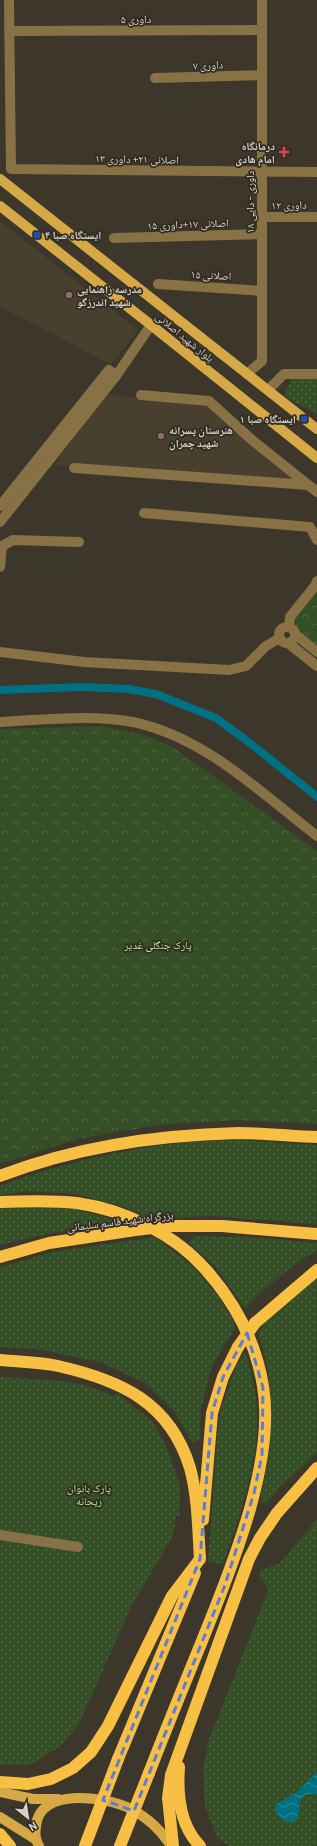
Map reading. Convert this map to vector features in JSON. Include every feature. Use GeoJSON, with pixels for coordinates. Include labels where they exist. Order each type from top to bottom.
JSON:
{"type":"FeatureCollection","features":[{"type":"Feature","properties":{"kind":"highway"},"geometry":{"type":"LineString","coordinates":[[0,1176],[18,1169],[81,1152],[161,1138],[239,1133],[317,1138]]}},
{"type":"Feature","properties":{"kind":"highway"},"geometry":{"type":"LineString","coordinates":[[0,1202],[29,1201],[77,1203],[126,1215],[170,1238],[200,1262],[223,1289],[244,1325],[257,1357],[264,1388],[265,1422],[262,1455],[254,1493],[224,1585],[120,1846]]}},
{"type":"Feature","properties":{"kind":"highway","name":"بزرگراه شهید قاسم سلیمانی"},"geometry":{"type":"LineString","coordinates":[[0,1257],[49,1243],[170,1226],[222,1226],[317,1234]]}},
{"type":"Feature","properties":{"kind":"highway"},"geometry":{"type":"LineString","coordinates":[[85,1846],[118,1759],[200,1559],[212,1413],[223,1376],[238,1347],[255,1322],[317,1270]]}},
{"type":"Feature","properties":{"kind":"highway"},"geometry":{"type":"LineString","coordinates":[[0,1360],[57,1366],[111,1381],[142,1398],[159,1412],[177,1436],[190,1467],[195,1494],[200,1559],[172,1596],[108,1726],[90,1752],[73,1768],[50,1779],[28,1784],[0,1782]]}},
{"type":"Feature","properties":{"kind":"highway"},"geometry":{"type":"LineString","coordinates":[[224,1585],[263,1522],[284,1495],[317,1468]]}},
{"type":"Feature","properties":{"kind":"highway"},"geometry":{"type":"LineString","coordinates":[[172,1846],[168,1798],[171,1775],[249,1559],[260,1538],[277,1513],[317,1468]]}},
{"type":"Feature","properties":{"kind":"highway"},"geometry":{"type":"LineString","coordinates":[[180,1750],[178,1778],[179,1801],[186,1824],[200,1846]]}},
{"type":"Feature","properties":{"kind":"highway"},"geometry":{"type":"LineString","coordinates":[[0,1834],[10,1846]]}},
{"type":"Feature","properties":{"kind":"main road","name":"بلوار شهید اصلانی"},"geometry":{"type":"LineString","coordinates":[[0,179],[317,429]]}},
{"type":"Feature","properties":{"kind":"main road","name":"بلوار شهید اصلانی"},"geometry":{"type":"LineString","coordinates":[[0,206],[317,458]]}},
{"type":"Feature","properties":{"kind":"main road"},"geometry":{"type":"LineString","coordinates":[[0,1792],[33,1799],[82,1798],[109,1801],[130,1809],[152,1823],[172,1846]]}},
{"type":"Feature","properties":{"kind":"main road"},"geometry":{"type":"LineString","coordinates":[[37,1843],[37,1821],[47,1806],[66,1799]]}},
{"type":"Feature","properties":{"kind":"main road"},"geometry":{"type":"LineString","coordinates":[[0,1817],[37,1843]]}},
{"type":"Feature","properties":{"kind":"street"},"geometry":{"type":"LineString","coordinates":[[9,0],[5,19],[9,31]]}},
{"type":"Feature","properties":{"kind":"street","name":"داوری - دایی ۱۸"},"geometry":{"type":"LineString","coordinates":[[247,374],[262,361],[262,0]]}},
{"type":"Feature","properties":{"kind":"street","name":"داوری ۵"},"geometry":{"type":"LineString","coordinates":[[9,31],[262,30]]}},
{"type":"Feature","properties":{"kind":"street","name":"اصلانی ۲۱+ داوری ۱۳"},"geometry":{"type":"LineString","coordinates":[[9,31],[11,169],[317,172]]}},
{"type":"Feature","properties":{"kind":"street","name":"داوری ۷"},"geometry":{"type":"LineString","coordinates":[[155,78],[262,75]]}},
{"type":"Feature","properties":{"kind":"street","name":"داوری ۱۲"},"geometry":{"type":"LineString","coordinates":[[262,218],[317,217]]}},
{"type":"Feature","properties":{"kind":"street","name":"اصلانی ۱۷+داوری ۱۵"},"geometry":{"type":"LineString","coordinates":[[114,238],[262,234]]}},
{"type":"Feature","properties":{"kind":"street","name":"اصلانی ۱۵"},"geometry":{"type":"LineString","coordinates":[[158,284],[262,290]]}},
{"type":"Feature","properties":{"kind":"street"},"geometry":{"type":"LineString","coordinates":[[0,522],[116,376],[151,325]]}},
{"type":"Feature","properties":{"kind":"street"},"geometry":{"type":"LineString","coordinates":[[0,506],[109,370],[116,376]]}},
{"type":"Feature","properties":{"kind":"street"},"geometry":{"type":"LineString","coordinates":[[268,390],[284,374],[317,374]]}},
{"type":"Feature","properties":{"kind":"street"},"geometry":{"type":"LineString","coordinates":[[141,395],[209,401],[252,440],[317,492]]}},
{"type":"Feature","properties":{"kind":"street"},"geometry":{"type":"LineString","coordinates":[[74,468],[308,485]]}},
{"type":"Feature","properties":{"kind":"street"},"geometry":{"type":"LineString","coordinates":[[144,513],[310,527],[317,540]]}},
{"type":"Feature","properties":{"kind":"street"},"geometry":{"type":"LineString","coordinates":[[0,567],[2,546],[13,540],[79,542]]}},
{"type":"Feature","properties":{"kind":"street"},"geometry":{"type":"LineString","coordinates":[[0,652],[84,662],[229,670],[246,666],[266,646],[284,641],[292,641],[290,617],[315,586],[317,581]]}},
{"type":"Feature","properties":{"kind":"street"},"geometry":{"type":"LineString","coordinates":[[317,652],[292,631],[281,630],[284,641],[317,666]]}},
{"type":"Feature","properties":{"kind":"street"},"geometry":{"type":"LineString","coordinates":[[0,722],[89,718],[132,722],[168,732],[203,751],[236,772],[317,836]]}},
{"type":"Feature","properties":{"kind":"street"},"geometry":{"type":"LineString","coordinates":[[0,1535],[78,1547]]}},
{"type":"Feature","properties":{"kind":"highlighted area"},"geometry":{"type":"Polygon","coordinates":[[[247,1333],[263,1388],[262,1455],[254,1493],[225,1585],[134,1811],[103,1800],[200,1559],[212,1413],[223,1377],[247,1333]]]}},
{"type":"Feature","properties":{"kind":"shaded area"},"geometry":{"type":"Polygon","coordinates":[[[0,221],[138,330],[111,364],[0,307],[0,221]]]}},
{"type":"Feature","properties":{"kind":"shaded area","name":"هنرستان پسرانه شهید چمران"},"geometry":{"type":"Polygon","coordinates":[[[105,394],[208,406],[302,480],[54,465],[105,394]]]}},
{"type":"Feature","properties":{"kind":"green space"},"geometry":{"type":"Polygon","coordinates":[[[293,377],[317,378],[317,415],[284,395],[293,377]]]}},
{"type":"Feature","properties":{"kind":"green space"},"geometry":{"type":"Polygon","coordinates":[[[317,590],[317,647],[301,634],[295,621],[295,615],[317,590]]]}},
{"type":"Feature","properties":{"kind":"green space","name":"پارک جنگلی غدیر"},"geometry":{"type":"Polygon","coordinates":[[[102,726],[144,735],[173,747],[317,851],[317,1124],[240,1120],[159,1125],[78,1139],[0,1164],[0,729],[102,726]]]}},
{"type":"Feature","properties":{"kind":"green space"},"geometry":{"type":"Polygon","coordinates":[[[238,1140],[317,1145],[317,1224],[211,1216],[152,1219],[125,1207],[75,1194],[30,1191],[0,1195],[0,1186],[39,1173],[101,1156],[171,1144],[200,1141],[238,1140]]]}},
{"type":"Feature","properties":{"kind":"green space"},"geometry":{"type":"Polygon","coordinates":[[[27,1205],[71,1208],[123,1222],[61,1231],[0,1245],[0,1207],[27,1205]]]}},
{"type":"Feature","properties":{"kind":"green space"},"geometry":{"type":"Polygon","coordinates":[[[195,1236],[261,1238],[317,1243],[317,1250],[280,1276],[247,1308],[244,1307],[214,1265],[188,1242],[195,1236]]]}},
{"type":"Feature","properties":{"kind":"green space"},"geometry":{"type":"Polygon","coordinates":[[[155,1237],[196,1269],[219,1297],[236,1326],[212,1366],[201,1409],[200,1440],[192,1442],[174,1411],[145,1383],[102,1363],[44,1350],[0,1347],[0,1267],[52,1252],[155,1237]]]}},
{"type":"Feature","properties":{"kind":"green space"},"geometry":{"type":"Polygon","coordinates":[[[317,1277],[317,1453],[281,1486],[266,1504],[260,1500],[265,1479],[271,1437],[271,1396],[264,1354],[258,1333],[265,1322],[317,1277]]]}},
{"type":"Feature","properties":{"kind":"green space"},"geometry":{"type":"Polygon","coordinates":[[[245,1352],[255,1391],[257,1413],[254,1457],[244,1500],[223,1564],[208,1562],[219,1414],[236,1367],[245,1352]]]}},
{"type":"Feature","properties":{"kind":"green space","name":"پارک بانوان ریحانه"},"geometry":{"type":"Polygon","coordinates":[[[0,1377],[44,1379],[73,1383],[87,1386],[113,1397],[117,1393],[153,1422],[167,1448],[180,1485],[179,1517],[176,1516],[173,1536],[132,1605],[79,1724],[59,1747],[30,1765],[0,1765],[0,1377]]]}},
{"type":"Feature","properties":{"kind":"green space"},"geometry":{"type":"Polygon","coordinates":[[[317,1519],[317,1846],[229,1846],[217,1837],[205,1807],[203,1770],[208,1742],[267,1593],[268,1587],[259,1578],[261,1570],[280,1563],[317,1519]]]}},
{"type":"Feature","properties":{"kind":"water"},"geometry":{"type":"Polygon","coordinates":[[[317,1772],[317,1794],[307,1794],[301,1798],[298,1814],[294,1822],[288,1822],[282,1819],[276,1812],[276,1804],[296,1793],[317,1772]]]}},
{"type":"Feature","properties":{"kind":"waterway"},"geometry":{"type":"LineString","coordinates":[[0,690],[83,687],[128,689],[156,694],[216,718],[250,743],[317,797]]}},
{"type":"Feature","properties":{"kind":"place","name":"درمانگاه امام هادی"},"geometry":{"type":"Point","coordinates":[284,152]}},
{"type":"Feature","properties":{"kind":"place","name":"ایستگاه صبا ۴"},"geometry":{"type":"Point","coordinates":[37,235]}},
{"type":"Feature","properties":{"kind":"place","name":"مدرسه راهنمایی شهید اندرزگو"},"geometry":{"type":"Point","coordinates":[69,295]}},
{"type":"Feature","properties":{"kind":"place","name":"ایستگاه صبا ۱"},"geometry":{"type":"Point","coordinates":[304,419]}},
{"type":"Feature","properties":{"kind":"place","name":"هنرستان پسرانه شهید چمران"},"geometry":{"type":"Point","coordinates":[161,436]}}]}
